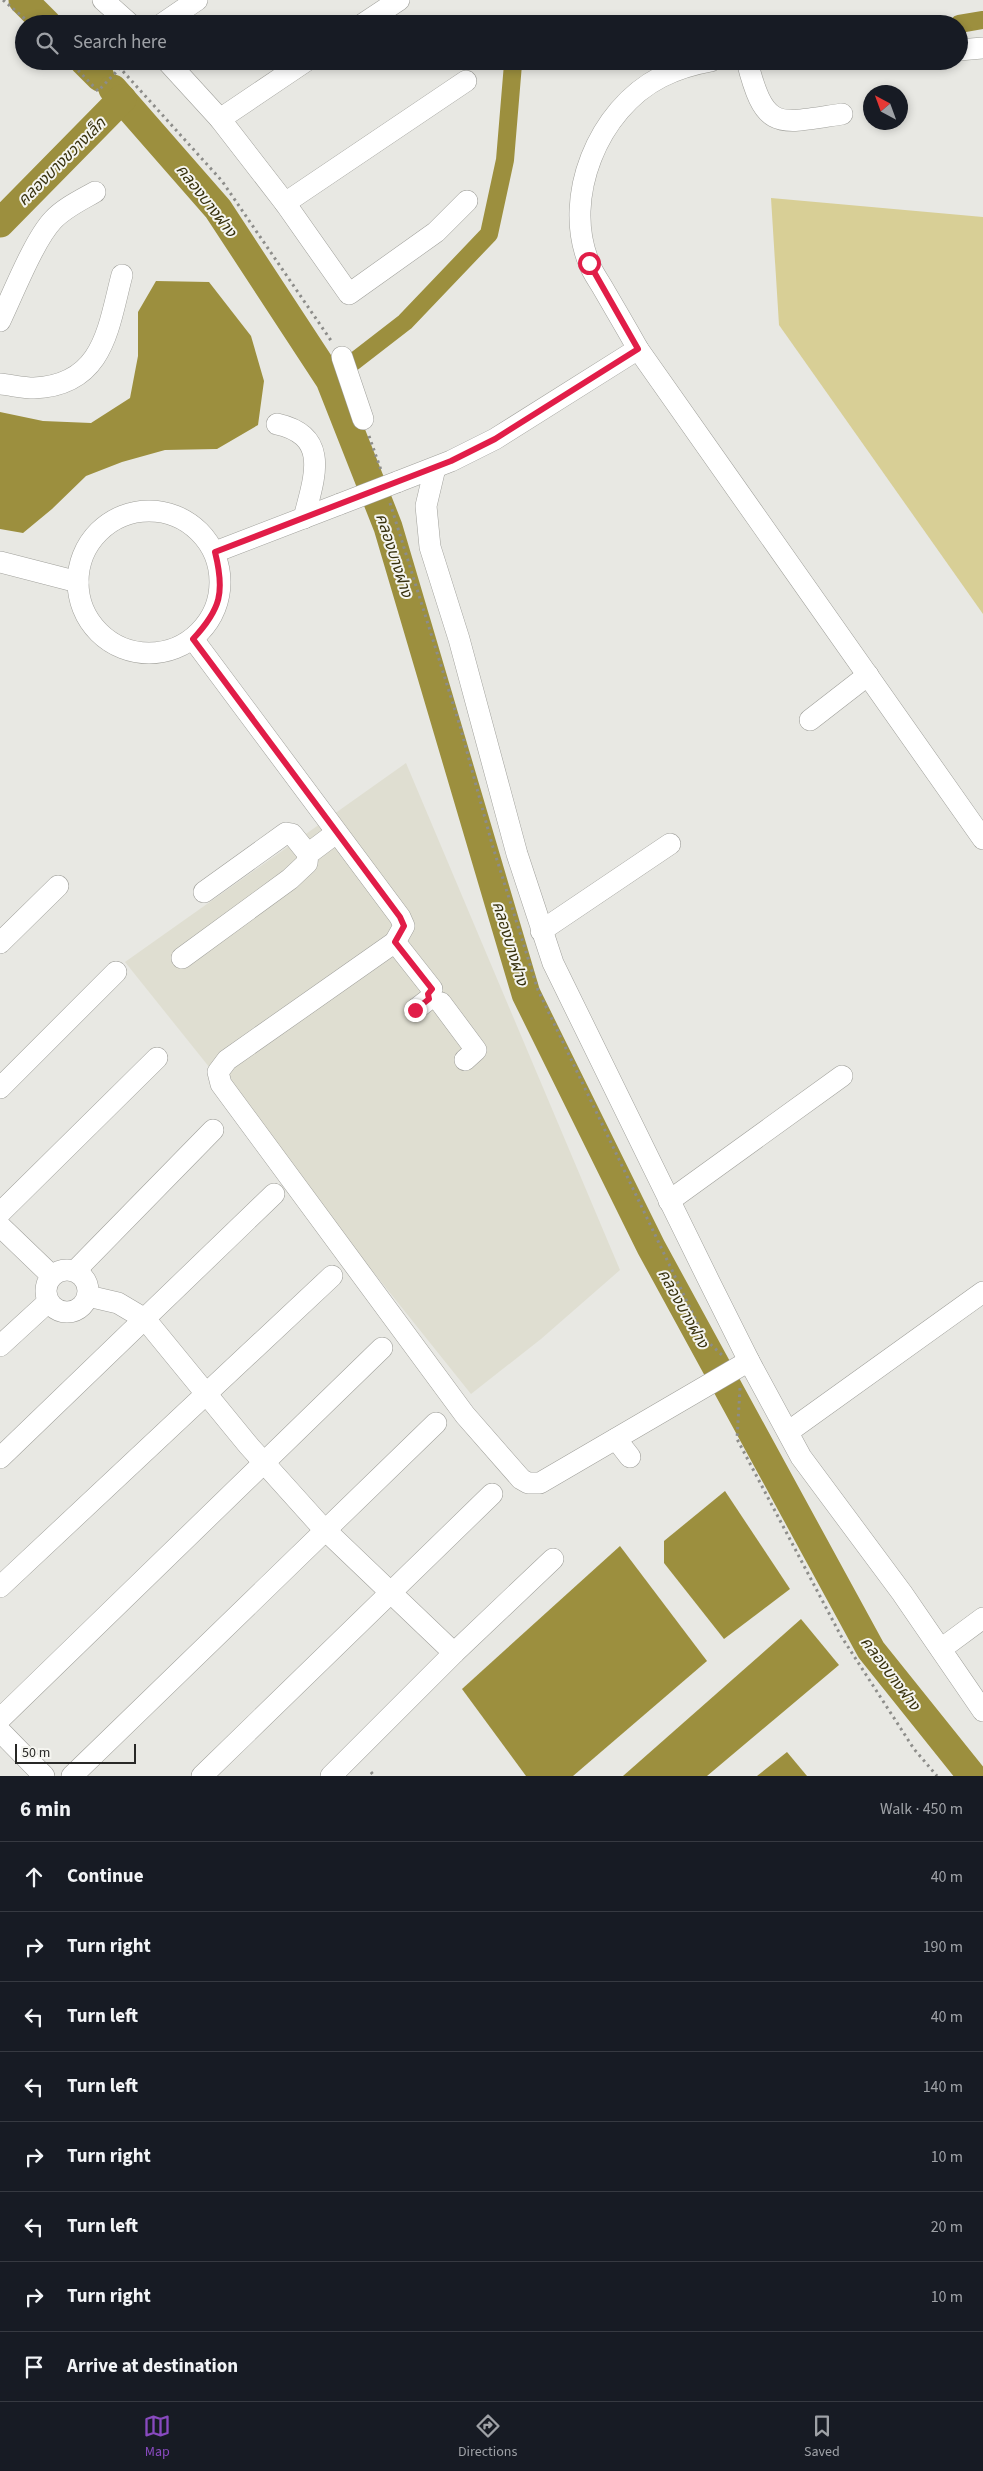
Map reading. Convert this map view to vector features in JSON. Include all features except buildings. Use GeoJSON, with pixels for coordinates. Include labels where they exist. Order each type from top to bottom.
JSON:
{"type":"FeatureCollection","features":[{"type":"Feature","properties":{"kind":"street"},"geometry":{"type":"LineString","coordinates":[[103,0],[120,15]]}},
{"type":"Feature","properties":{"kind":"street"},"geometry":{"type":"LineString","coordinates":[[175,15],[197,0]]}},
{"type":"Feature","properties":{"kind":"street"},"geometry":{"type":"LineString","coordinates":[[376,15],[398,0]]}},
{"type":"Feature","properties":{"kind":"street"},"geometry":{"type":"LineString","coordinates":[[968,49],[983,48]]}},
{"type":"Feature","properties":{"kind":"street"},"geometry":{"type":"LineString","coordinates":[[175,70],[220,119],[285,203],[349,294],[436,232],[467,201]]}},
{"type":"Feature","properties":{"kind":"street"},"geometry":{"type":"LineString","coordinates":[[220,119],[293,70]]}},
{"type":"Feature","properties":{"kind":"street"},"geometry":{"type":"LineString","coordinates":[[677,70],[660,77],[628,100],[606,130],[590,161],[580,193],[578,220],[589,263],[638,349],[983,839]]}},
{"type":"Feature","properties":{"kind":"street"},"geometry":{"type":"LineString","coordinates":[[750,70],[759,102],[776,118],[789,122],[842,114]]}},
{"type":"Feature","properties":{"kind":"street"},"geometry":{"type":"LineString","coordinates":[[285,203],[466,81]]}},
{"type":"Feature","properties":{"kind":"street"},"geometry":{"type":"LineString","coordinates":[[0,321],[42,236],[52,220],[65,209],[95,192]]}},
{"type":"Feature","properties":{"kind":"street"},"geometry":{"type":"LineString","coordinates":[[0,384],[34,388],[70,378],[86,368],[104,344],[122,275]]}},
{"type":"Feature","properties":{"kind":"street"},"geometry":{"type":"LineString","coordinates":[[215,552],[435,468],[495,439],[638,349]]}},
{"type":"Feature","properties":{"kind":"street"},"geometry":{"type":"LineString","coordinates":[[342,357],[363,419]]}},
{"type":"Feature","properties":{"kind":"street"},"geometry":{"type":"LineString","coordinates":[[277,424],[293,427],[303,434],[315,457],[315,472],[304,518]]}},
{"type":"Feature","properties":{"kind":"street"},"geometry":{"type":"LineString","coordinates":[[435,468],[426,506],[426,526],[430,547],[459,639],[517,854],[553,964],[749,1361],[788,1432],[816,1477],[941,1649],[983,1711]]}},
{"type":"Feature","properties":{"kind":"street"},"geometry":{"type":"LineString","coordinates":[[145,510],[167,512],[187,520],[203,534],[215,552],[221,575],[219,599],[209,622],[193,639],[172,650],[150,654],[128,650],[108,640],[91,624],[81,604],[78,582],[81,560],[91,541],[106,526],[124,515],[145,510]]}},
{"type":"Feature","properties":{"kind":"street"},"geometry":{"type":"LineString","coordinates":[[0,562],[78,582]]}},
{"type":"Feature","properties":{"kind":"street"},"geometry":{"type":"LineString","coordinates":[[193,639],[400,917],[404,926],[395,942],[227,1060],[218,1072],[221,1084],[465,1415],[521,1479],[528,1483],[540,1483],[690,1396],[733,1380],[749,1361]]}},
{"type":"Feature","properties":{"kind":"street"},"geometry":{"type":"LineString","coordinates":[[810,720],[868,675]]}},
{"type":"Feature","properties":{"kind":"street"},"geometry":{"type":"LineString","coordinates":[[182,958],[290,879],[307,863],[308,854],[292,834],[286,833],[204,892]]}},
{"type":"Feature","properties":{"kind":"street"},"geometry":{"type":"LineString","coordinates":[[308,854],[336,833]]}},
{"type":"Feature","properties":{"kind":"street"},"geometry":{"type":"LineString","coordinates":[[541,931],[670,844]]}},
{"type":"Feature","properties":{"kind":"street"},"geometry":{"type":"LineString","coordinates":[[0,943],[58,886]]}},
{"type":"Feature","properties":{"kind":"street"},"geometry":{"type":"LineString","coordinates":[[395,942],[429,1000],[476,1050],[466,1060]]}},
{"type":"Feature","properties":{"kind":"street"},"geometry":{"type":"LineString","coordinates":[[0,1088],[116,972]]}},
{"type":"Feature","properties":{"kind":"street"},"geometry":{"type":"LineString","coordinates":[[0,1213],[157,1058]]}},
{"type":"Feature","properties":{"kind":"street"},"geometry":{"type":"LineString","coordinates":[[669,1201],[842,1076]]}},
{"type":"Feature","properties":{"kind":"street"},"geometry":{"type":"LineString","coordinates":[[75,1271],[213,1130]]}},
{"type":"Feature","properties":{"kind":"street"},"geometry":{"type":"LineString","coordinates":[[0,1458],[274,1194]]}},
{"type":"Feature","properties":{"kind":"street"},"geometry":{"type":"LineString","coordinates":[[0,1226],[52,1276]]}},
{"type":"Feature","properties":{"kind":"street"},"geometry":{"type":"LineString","coordinates":[[63,1270],[75,1271],[80,1274],[87,1284],[88,1296],[85,1303],[73,1312],[59,1311],[48,1302],[46,1288],[52,1276],[63,1270]]}},
{"type":"Feature","properties":{"kind":"street"},"geometry":{"type":"LineString","coordinates":[[0,1587],[332,1276]]}},
{"type":"Feature","properties":{"kind":"street"},"geometry":{"type":"LineString","coordinates":[[788,1432],[983,1292]]}},
{"type":"Feature","properties":{"kind":"street"},"geometry":{"type":"LineString","coordinates":[[88,1296],[118,1303],[145,1319],[264,1463],[326,1530],[454,1653]]}},
{"type":"Feature","properties":{"kind":"street"},"geometry":{"type":"LineString","coordinates":[[0,1346],[48,1302]]}},
{"type":"Feature","properties":{"kind":"street"},"geometry":{"type":"LineString","coordinates":[[0,1719],[382,1348]]}},
{"type":"Feature","properties":{"kind":"street"},"geometry":{"type":"LineString","coordinates":[[72,1776],[436,1423]]}},
{"type":"Feature","properties":{"kind":"street"},"geometry":{"type":"LineString","coordinates":[[616,1439],[630,1457]]}},
{"type":"Feature","properties":{"kind":"street"},"geometry":{"type":"LineString","coordinates":[[202,1776],[492,1494]]}},
{"type":"Feature","properties":{"kind":"street"},"geometry":{"type":"LineString","coordinates":[[331,1776],[454,1653],[553,1559]]}},
{"type":"Feature","properties":{"kind":"street"},"geometry":{"type":"LineString","coordinates":[[941,1649],[983,1618]]}},
{"type":"Feature","properties":{"kind":"street"},"geometry":{"type":"LineString","coordinates":[[0,1731],[44,1776]]}},
{"type":"Feature","properties":{"kind":"path"},"geometry":{"type":"LineString","coordinates":[[3,0],[20,15]]}},
{"type":"Feature","properties":{"kind":"path"},"geometry":{"type":"LineString","coordinates":[[78,70],[98,91],[118,70]]}},
{"type":"Feature","properties":{"kind":"path"},"geometry":{"type":"LineString","coordinates":[[122,70],[222,181],[342,357]]}},
{"type":"Feature","properties":{"kind":"path"},"geometry":{"type":"LineString","coordinates":[[733,1380],[737,1439],[841,1636],[914,1748],[938,1776]]}},
{"type":"Feature","properties":{"kind":"path"},"geometry":{"type":"LineString","coordinates":[[371,1772],[374,1776]]}},
{"type":"Feature","properties":{"kind":"shaded area"},"geometry":{"type":"Polygon","coordinates":[[[771,198],[983,217],[983,614],[779,325],[771,198]]]}},
{"type":"Feature","properties":{"kind":"shaded area"},"geometry":{"type":"Polygon","coordinates":[[[156,281],[209,282],[251,336],[264,381],[258,425],[217,449],[165,450],[122,462],[86,476],[52,509],[23,533],[0,529],[0,412],[43,421],[91,423],[130,398],[138,356],[138,312],[156,281]]]}},
{"type":"Feature","properties":{"kind":"shaded area"},"geometry":{"type":"Polygon","coordinates":[[[406,763],[620,1270],[541,1339],[471,1394],[125,962],[406,763]]]}},
{"type":"Feature","properties":{"kind":"shaded area"},"geometry":{"type":"Polygon","coordinates":[[[725,1491],[790,1589],[724,1639],[664,1563],[664,1541],[725,1491]]]}},
{"type":"Feature","properties":{"kind":"shaded area"},"geometry":{"type":"Polygon","coordinates":[[[620,1546],[707,1661],[573,1776],[526,1776],[462,1689],[620,1546]]]}},
{"type":"Feature","properties":{"kind":"shaded area"},"geometry":{"type":"Polygon","coordinates":[[[801,1619],[839,1665],[707,1776],[623,1776],[801,1619]]]}},
{"type":"Feature","properties":{"kind":"shaded area"},"geometry":{"type":"Polygon","coordinates":[[[787,1752],[807,1776],[757,1776],[787,1752]]]}},
{"type":"Feature","properties":{"kind":"waterway","name":"คลองบางฝาง"},"geometry":{"type":"LineString","coordinates":[[23,0],[38,15]]}},
{"type":"Feature","properties":{"kind":"waterway"},"geometry":{"type":"LineString","coordinates":[[968,22],[983,20]]}},
{"type":"Feature","properties":{"kind":"waterway","name":"คลองบางฝาง"},"geometry":{"type":"LineString","coordinates":[[93,70],[100,77]]}},
{"type":"Feature","properties":{"kind":"waterway"},"geometry":{"type":"LineString","coordinates":[[330,380],[405,322],[489,234],[505,160],[512,70]]}},
{"type":"Feature","properties":{"kind":"waterway","name":"คลองบางฝาง"},"geometry":{"type":"LineString","coordinates":[[113,89],[218,209],[330,380],[388,527],[526,994],[651,1247],[871,1650],[972,1776]]}},
{"type":"Feature","properties":{"kind":"waterway","name":"คลองบางขวางเล็ก"},"geometry":{"type":"LineString","coordinates":[[0,223],[122,99]]}},
{"type":"Feature","properties":{"kind":"route"},"geometry":{"type":"LineString","coordinates":[[415,1010],[429,999],[428,994],[432,989],[395,942],[404,926],[400,917],[193,639],[209,622],[219,599],[221,575],[215,552],[451,461],[495,439],[638,349],[589,263]]}}]}
